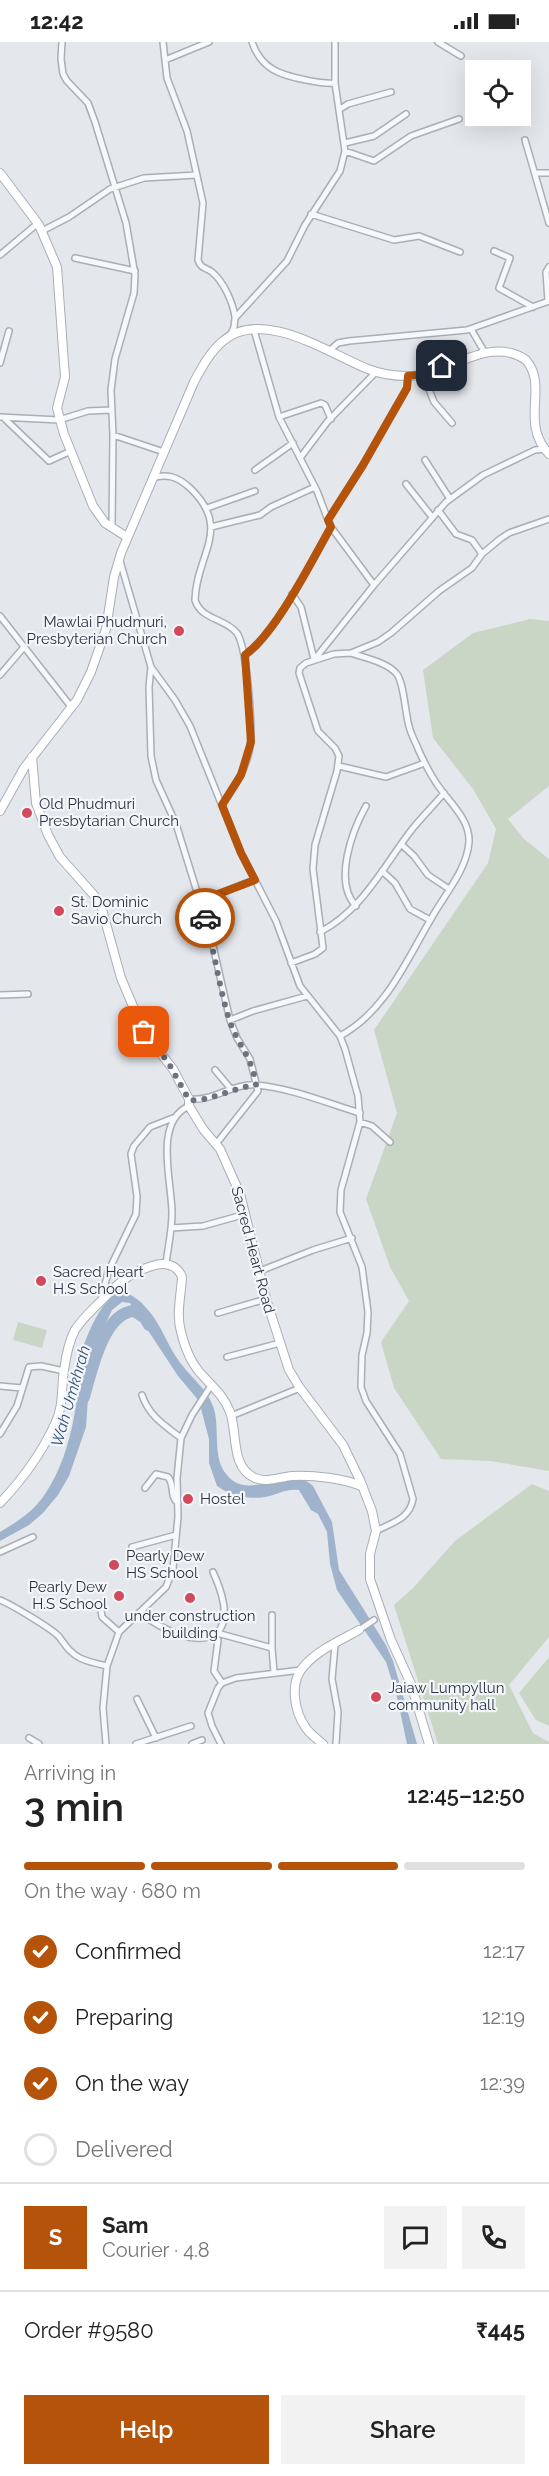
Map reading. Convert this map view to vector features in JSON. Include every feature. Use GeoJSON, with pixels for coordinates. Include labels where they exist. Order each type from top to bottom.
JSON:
{"type":"FeatureCollection","features":[{"type":"Feature","properties":{"kind":"street"},"geometry":{"type":"LineString","coordinates":[[62,42],[63,74],[88,103],[126,223],[135,271],[134,293],[113,373],[112,527]]}},
{"type":"Feature","properties":{"kind":"street"},"geometry":{"type":"LineString","coordinates":[[0,811],[32,757],[72,708],[91,672],[106,629],[114,577],[127,537],[203,366],[216,348],[230,336],[234,327],[235,318],[229,299],[219,280],[198,262],[202,202],[187,131],[167,78],[163,42]]}},
{"type":"Feature","properties":{"kind":"street"},"geometry":{"type":"LineString","coordinates":[[165,60],[209,42]]}},
{"type":"Feature","properties":{"kind":"street"},"geometry":{"type":"LineString","coordinates":[[252,42],[262,63],[272,71],[298,78],[335,83]]}},
{"type":"Feature","properties":{"kind":"street"},"geometry":{"type":"LineString","coordinates":[[235,318],[287,261],[311,214],[340,171],[345,143],[335,83],[335,42]]}},
{"type":"Feature","properties":{"kind":"street"},"geometry":{"type":"LineString","coordinates":[[438,42],[461,56]]}},
{"type":"Feature","properties":{"kind":"street"},"geometry":{"type":"LineString","coordinates":[[340,109],[391,92]]}},
{"type":"Feature","properties":{"kind":"street"},"geometry":{"type":"LineString","coordinates":[[345,143],[374,136],[406,114]]}},
{"type":"Feature","properties":{"kind":"street"},"geometry":{"type":"LineString","coordinates":[[345,151],[374,161],[418,133],[459,119]]}},
{"type":"Feature","properties":{"kind":"street"},"geometry":{"type":"LineString","coordinates":[[525,140],[546,201],[549,223]]}},
{"type":"Feature","properties":{"kind":"street"},"geometry":{"type":"LineString","coordinates":[[0,173],[40,227],[53,253],[60,279],[65,376],[57,408],[59,420],[90,501],[97,513],[127,537]]}},
{"type":"Feature","properties":{"kind":"street"},"geometry":{"type":"LineString","coordinates":[[536,173],[549,173]]}},
{"type":"Feature","properties":{"kind":"street"},"geometry":{"type":"LineString","coordinates":[[0,255],[40,227],[69,217],[98,195],[114,187],[144,178],[197,175]]}},
{"type":"Feature","properties":{"kind":"street"},"geometry":{"type":"LineString","coordinates":[[311,214],[394,240],[419,236],[460,252]]}},
{"type":"Feature","properties":{"kind":"street"},"geometry":{"type":"LineString","coordinates":[[494,251],[510,258],[499,288],[533,307]]}},
{"type":"Feature","properties":{"kind":"street"},"geometry":{"type":"LineString","coordinates":[[75,258],[135,271]]}},
{"type":"Feature","properties":{"kind":"street"},"geometry":{"type":"LineString","coordinates":[[329,351],[338,344],[350,341],[471,329],[533,307],[548,301],[546,272],[549,267]]}},
{"type":"Feature","properties":{"kind":"street"},"geometry":{"type":"LineString","coordinates":[[471,329],[485,353]]}},
{"type":"Feature","properties":{"kind":"street"},"geometry":{"type":"LineString","coordinates":[[230,336],[254,330],[297,337],[376,372],[408,376],[423,374],[485,353],[503,351],[516,354],[537,369],[544,386],[537,433],[547,451]]}},
{"type":"Feature","properties":{"kind":"street"},"geometry":{"type":"LineString","coordinates":[[254,330],[279,417],[315,487],[331,527],[374,585]]}},
{"type":"Feature","properties":{"kind":"street"},"geometry":{"type":"LineString","coordinates":[[0,363],[9,331]]}},
{"type":"Feature","properties":{"kind":"street"},"geometry":{"type":"LineString","coordinates":[[300,458],[331,419],[376,372]]}},
{"type":"Feature","properties":{"kind":"street"},"geometry":{"type":"LineString","coordinates":[[423,374],[434,402],[452,423]]}},
{"type":"Feature","properties":{"kind":"street"},"geometry":{"type":"LineString","coordinates":[[328,520],[399,402],[408,384],[408,376]]}},
{"type":"Feature","properties":{"kind":"street"},"geometry":{"type":"LineString","coordinates":[[279,417],[321,403],[327,408],[331,419]]}},
{"type":"Feature","properties":{"kind":"street"},"geometry":{"type":"LineString","coordinates":[[2,417],[59,420],[88,411],[111,410]]}},
{"type":"Feature","properties":{"kind":"street"},"geometry":{"type":"LineString","coordinates":[[2,417],[49,461],[71,451]]}},
{"type":"Feature","properties":{"kind":"street"},"geometry":{"type":"LineString","coordinates":[[113,435],[164,452]]}},
{"type":"Feature","properties":{"kind":"street"},"geometry":{"type":"LineString","coordinates":[[255,470],[292,443]]}},
{"type":"Feature","properties":{"kind":"street"},"geometry":{"type":"LineString","coordinates":[[314,659],[374,585],[450,499],[483,475],[535,450],[547,451]]}},
{"type":"Feature","properties":{"kind":"street"},"geometry":{"type":"LineString","coordinates":[[425,460],[450,499]]}},
{"type":"Feature","properties":{"kind":"street"},"geometry":{"type":"LineString","coordinates":[[152,478],[162,475],[180,480],[197,495],[207,508],[211,527],[195,600],[200,611],[235,631],[245,655],[251,742],[241,775],[222,805]]}},
{"type":"Feature","properties":{"kind":"street"},"geometry":{"type":"LineString","coordinates":[[406,484],[432,517]]}},
{"type":"Feature","properties":{"kind":"street"},"geometry":{"type":"LineString","coordinates":[[211,527],[260,515],[271,507],[315,487]]}},
{"type":"Feature","properties":{"kind":"street"},"geometry":{"type":"LineString","coordinates":[[207,508],[255,491]]}},
{"type":"Feature","properties":{"kind":"street"},"geometry":{"type":"LineString","coordinates":[[438,510],[458,536],[472,540],[482,555]]}},
{"type":"Feature","properties":{"kind":"street"},"geometry":{"type":"LineString","coordinates":[[291,963],[320,952],[323,948],[315,895],[313,869],[315,845],[339,766],[337,751],[318,731],[299,673],[302,665],[314,659],[351,653],[378,642],[439,591],[472,568],[482,555],[509,533],[549,519]]}},
{"type":"Feature","properties":{"kind":"street"},"geometry":{"type":"LineString","coordinates":[[245,655],[259,642],[292,594],[331,527]]}},
{"type":"Feature","properties":{"kind":"street"},"geometry":{"type":"LineString","coordinates":[[119,560],[151,666],[176,700],[190,726],[241,853],[276,921],[300,986],[340,1036],[358,1095],[360,1122],[347,1164],[340,1212],[362,1267],[368,1312],[360,1374],[362,1393],[400,1454],[413,1499],[405,1516],[376,1531],[370,1554],[370,1579],[381,1613],[411,1684],[429,1744]]}},
{"type":"Feature","properties":{"kind":"street"},"geometry":{"type":"LineString","coordinates":[[292,594],[301,607],[314,659]]}},
{"type":"Feature","properties":{"kind":"street"},"geometry":{"type":"LineString","coordinates":[[0,617],[72,708]]}},
{"type":"Feature","properties":{"kind":"street"},"geometry":{"type":"LineString","coordinates":[[0,675],[24,647]]}},
{"type":"Feature","properties":{"kind":"street"},"geometry":{"type":"LineString","coordinates":[[340,1036],[353,1029],[365,1018],[407,964],[467,856],[469,834],[467,825],[425,763],[409,728],[399,676],[392,669],[351,653]]}},
{"type":"Feature","properties":{"kind":"street"},"geometry":{"type":"LineString","coordinates":[[151,666],[149,687],[154,772],[176,824],[200,901],[230,1020],[237,1038],[250,1059],[256,1085],[256,1095],[216,1144]]}},
{"type":"Feature","properties":{"kind":"street","name":"Sacred Heart Road"},"geometry":{"type":"LineString","coordinates":[[32,757],[36,803],[48,835],[60,857],[100,902],[121,978],[144,1032],[168,1062],[203,1130],[216,1144],[240,1194],[266,1299],[289,1370],[343,1445],[363,1487],[376,1531]]}},
{"type":"Feature","properties":{"kind":"street"},"geometry":{"type":"LineString","coordinates":[[339,766],[386,777],[425,763]]}},
{"type":"Feature","properties":{"kind":"street"},"geometry":{"type":"LineString","coordinates":[[320,932],[336,924],[356,906],[401,844],[444,794]]}},
{"type":"Feature","properties":{"kind":"street"},"geometry":{"type":"LineString","coordinates":[[356,906],[346,890],[349,850],[354,827],[366,806]]}},
{"type":"Feature","properties":{"kind":"street"},"geometry":{"type":"LineString","coordinates":[[401,844],[414,856],[428,875],[449,889]]}},
{"type":"Feature","properties":{"kind":"street"},"geometry":{"type":"LineString","coordinates":[[382,871],[395,883],[410,909],[430,920]]}},
{"type":"Feature","properties":{"kind":"street"},"geometry":{"type":"LineString","coordinates":[[200,901],[255,880]]}},
{"type":"Feature","properties":{"kind":"street"},"geometry":{"type":"LineString","coordinates":[[0,995],[28,994]]}},
{"type":"Feature","properties":{"kind":"street"},"geometry":{"type":"LineString","coordinates":[[230,1020],[307,996]]}},
{"type":"Feature","properties":{"kind":"street"},"geometry":{"type":"LineString","coordinates":[[215,1070],[231,1089]]}},
{"type":"Feature","properties":{"kind":"street"},"geometry":{"type":"LineString","coordinates":[[166,1264],[172,1210],[167,1162],[169,1137],[174,1118],[189,1103],[231,1089],[256,1085],[360,1113]]}},
{"type":"Feature","properties":{"kind":"street"},"geometry":{"type":"LineString","coordinates":[[100,1302],[108,1272],[136,1215],[137,1197],[130,1154],[150,1127],[174,1118]]}},
{"type":"Feature","properties":{"kind":"street"},"geometry":{"type":"LineString","coordinates":[[360,1122],[372,1126],[390,1142]]}},
{"type":"Feature","properties":{"kind":"street"},"geometry":{"type":"LineString","coordinates":[[171,1228],[202,1226],[246,1214]]}},
{"type":"Feature","properties":{"kind":"street"},"geometry":{"type":"LineString","coordinates":[[260,1271],[352,1238]]}},
{"type":"Feature","properties":{"kind":"street"},"geometry":{"type":"LineString","coordinates":[[0,1503],[39,1455],[57,1422],[62,1408],[64,1371],[75,1331],[84,1317],[127,1276],[153,1266],[166,1264],[177,1268],[182,1277],[178,1322],[186,1348],[196,1368],[210,1388],[226,1403],[231,1416],[238,1459],[255,1477],[275,1479],[304,1476],[353,1482],[363,1487]]}},
{"type":"Feature","properties":{"kind":"street"},"geometry":{"type":"LineString","coordinates":[[218,1313],[266,1299]]}},
{"type":"Feature","properties":{"kind":"street"},"geometry":{"type":"LineString","coordinates":[[227,1357],[280,1343]]}},
{"type":"Feature","properties":{"kind":"street"},"geometry":{"type":"LineString","coordinates":[[0,1434],[16,1406],[29,1367],[41,1366],[64,1371]]}},
{"type":"Feature","properties":{"kind":"street"},"geometry":{"type":"LineString","coordinates":[[0,1386],[22,1388]]}},
{"type":"Feature","properties":{"kind":"street"},"geometry":{"type":"LineString","coordinates":[[106,1744],[103,1697],[107,1666],[119,1632],[166,1587],[173,1569],[181,1438],[199,1403],[210,1388]]}},
{"type":"Feature","properties":{"kind":"street"},"geometry":{"type":"LineString","coordinates":[[231,1416],[300,1388]]}},
{"type":"Feature","properties":{"kind":"street"},"geometry":{"type":"LineString","coordinates":[[142,1395],[145,1405],[155,1419],[181,1438]]}},
{"type":"Feature","properties":{"kind":"street"},"geometry":{"type":"LineString","coordinates":[[145,1488],[156,1474],[168,1477],[172,1482],[173,1498],[178,1503]]}},
{"type":"Feature","properties":{"kind":"street"},"geometry":{"type":"LineString","coordinates":[[132,1547],[176,1535]]}},
{"type":"Feature","properties":{"kind":"street"},"geometry":{"type":"LineString","coordinates":[[0,1552],[33,1537]]}},
{"type":"Feature","properties":{"kind":"street"},"geometry":{"type":"LineString","coordinates":[[140,1613],[166,1631],[187,1638],[207,1638],[217,1633],[223,1624],[225,1605],[213,1572]]}},
{"type":"Feature","properties":{"kind":"street"},"geometry":{"type":"LineString","coordinates":[[0,1600],[14,1605],[24,1615],[57,1635],[67,1649],[80,1658],[107,1666]]}},
{"type":"Feature","properties":{"kind":"street"},"geometry":{"type":"LineString","coordinates":[[100,1603],[102,1617],[119,1632]]}},
{"type":"Feature","properties":{"kind":"street"},"geometry":{"type":"LineString","coordinates":[[323,1744],[306,1729],[296,1707],[296,1682],[301,1670],[310,1661],[374,1620],[381,1613]]}},
{"type":"Feature","properties":{"kind":"street"},"geometry":{"type":"LineString","coordinates":[[272,1615],[274,1673]]}},
{"type":"Feature","properties":{"kind":"street"},"geometry":{"type":"LineString","coordinates":[[217,1633],[272,1648]]}},
{"type":"Feature","properties":{"kind":"street"},"geometry":{"type":"LineString","coordinates":[[218,1640],[214,1671],[222,1683]]}},
{"type":"Feature","properties":{"kind":"street"},"geometry":{"type":"LineString","coordinates":[[334,1645],[332,1671],[338,1712],[336,1744]]}},
{"type":"Feature","properties":{"kind":"street"},"geometry":{"type":"LineString","coordinates":[[221,1744],[208,1713],[222,1683],[236,1678],[301,1670]]}},
{"type":"Feature","properties":{"kind":"street"},"geometry":{"type":"LineString","coordinates":[[137,1699],[156,1738]]}},
{"type":"Feature","properties":{"kind":"street"},"geometry":{"type":"LineString","coordinates":[[136,1744],[191,1725]]}},
{"type":"Feature","properties":{"kind":"street"},"geometry":{"type":"LineString","coordinates":[[29,1738],[39,1744]]}},
{"type":"Feature","properties":{"kind":"street"},"geometry":{"type":"LineString","coordinates":[[192,1744],[202,1740]]}},
{"type":"Feature","properties":{"kind":"green space"},"geometry":{"type":"Polygon","coordinates":[[[530,619],[549,621],[549,786],[508,819],[524,839],[549,859],[549,1471],[491,1461],[441,1459],[394,1388],[381,1342],[409,1301],[390,1267],[366,1199],[397,1113],[374,1030],[488,863],[496,829],[473,789],[433,738],[423,670],[473,633],[530,619]]]}},
{"type":"Feature","properties":{"kind":"green space"},"geometry":{"type":"Polygon","coordinates":[[[18,1322],[47,1330],[42,1348],[13,1340],[18,1322]]]}},
{"type":"Feature","properties":{"kind":"green space"},"geometry":{"type":"Polygon","coordinates":[[[532,1484],[549,1491],[549,1637],[509,1685],[533,1733],[549,1744],[438,1744],[394,1605],[413,1588],[455,1541],[532,1484]]]}},
{"type":"Feature","properties":{"kind":"green space"},"geometry":{"type":"Polygon","coordinates":[[[549,1657],[549,1726],[536,1720],[519,1693],[549,1657]]]}},
{"type":"Feature","properties":{"kind":"water"},"geometry":{"type":"Polygon","coordinates":[[[122,1291],[140,1301],[153,1316],[179,1361],[208,1395],[216,1417],[219,1460],[227,1475],[236,1483],[246,1485],[293,1479],[304,1480],[313,1486],[332,1522],[339,1570],[386,1645],[393,1661],[417,1744],[407,1744],[397,1697],[386,1662],[337,1590],[330,1564],[327,1532],[318,1514],[311,1510],[299,1490],[253,1498],[234,1494],[217,1486],[209,1463],[209,1439],[199,1401],[178,1376],[130,1303],[122,1302],[112,1310],[91,1355],[86,1427],[69,1476],[58,1495],[43,1513],[29,1525],[0,1541],[0,1532],[36,1506],[55,1476],[67,1447],[72,1427],[79,1362],[83,1346],[102,1308],[115,1294],[122,1291]]]}},
{"type":"Feature","properties":{"kind":"waterway","name":"Wah Umkhrah"},"geometry":{"type":"LineString","coordinates":[[84,1397],[100,1346],[114,1322],[123,1314],[134,1311],[145,1318],[149,1325]]}},
{"type":"Feature","properties":{"kind":"way so far"},"geometry":{"type":"LineString","coordinates":[[144,1032],[173,1069],[189,1100],[203,1099],[231,1089],[256,1085],[250,1059],[237,1038],[230,1020],[205,918]]}},
{"type":"Feature","properties":{"kind":"place","name":"Mawlai Phudmuri, Presbyterian Church"},"geometry":{"type":"Point","coordinates":[179,631]}},
{"type":"Feature","properties":{"kind":"place","name":"Old Phudmuri Presbytarian Church"},"geometry":{"type":"Point","coordinates":[27,813]}},
{"type":"Feature","properties":{"kind":"place","name":"St. Dominic Savio Church"},"geometry":{"type":"Point","coordinates":[59,911]}},
{"type":"Feature","properties":{"kind":"place","name":"Sacred Heart H.S School"},"geometry":{"type":"Point","coordinates":[41,1281]}},
{"type":"Feature","properties":{"kind":"place","name":"Hostel"},"geometry":{"type":"Point","coordinates":[188,1499]}},
{"type":"Feature","properties":{"kind":"place","name":"Pearly Dew HS School"},"geometry":{"type":"Point","coordinates":[114,1565]}},
{"type":"Feature","properties":{"kind":"place","name":"Pearly Dew H.S School"},"geometry":{"type":"Point","coordinates":[119,1596]}},
{"type":"Feature","properties":{"kind":"place","name":"under construction building"},"geometry":{"type":"Point","coordinates":[190,1598]}},
{"type":"Feature","properties":{"kind":"place","name":"Jaiaw Lumpyllun community hall"},"geometry":{"type":"Point","coordinates":[376,1697]}},
{"type":"Feature","properties":{"kind":"route"},"geometry":{"type":"LineString","coordinates":[[205,918],[200,901],[255,880],[241,853],[222,805],[241,775],[251,742],[245,655],[259,642],[292,594],[331,527],[328,520],[407,388],[408,376],[425,374],[442,366]]}}]}
